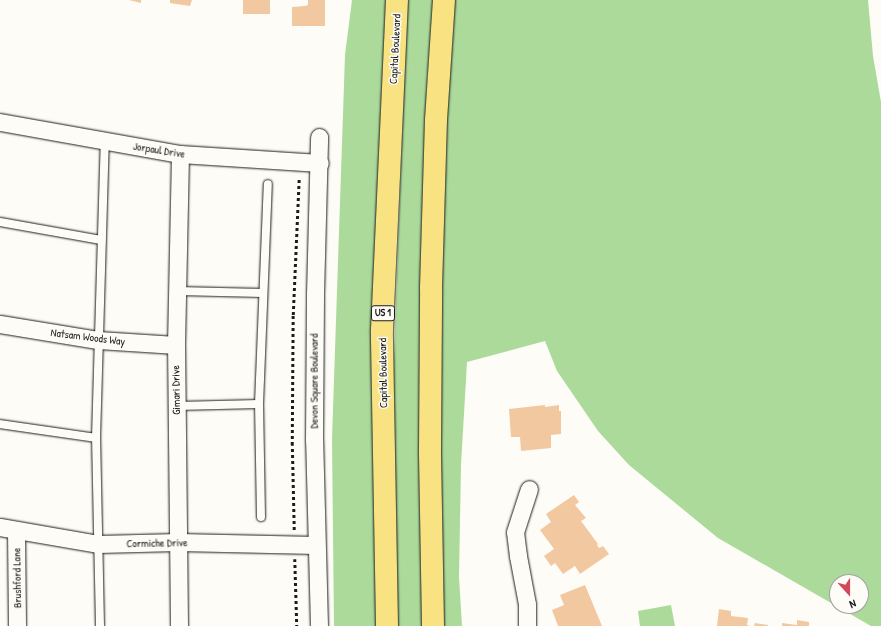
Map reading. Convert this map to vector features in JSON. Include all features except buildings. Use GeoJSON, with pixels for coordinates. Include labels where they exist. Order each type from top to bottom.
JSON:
{"type":"FeatureCollection","features":[{"type":"Feature","properties":{"kind":"highway","name":"Capital Boulevard"},"geometry":{"type":"LineString","coordinates":[[387,626],[382,330],[398,0]]}},
{"type":"Feature","properties":{"kind":"highway"},"geometry":{"type":"LineString","coordinates":[[433,626],[430,449],[431,288],[436,120],[444,0]]}},
{"type":"Feature","properties":{"kind":"street","name":"Jorpaul Drive"},"geometry":{"type":"LineString","coordinates":[[0,122],[180,154],[320,163]]}},
{"type":"Feature","properties":{"kind":"street","name":"Devon Square Boulevard"},"geometry":{"type":"LineString","coordinates":[[319,137],[320,163],[315,301],[314,440],[319,626]]}},
{"type":"Feature","properties":{"kind":"street","name":"Gimari Drive"},"geometry":{"type":"LineString","coordinates":[[179,626],[176,344],[180,154]]}},
{"type":"Feature","properties":{"kind":"street","name":"Natsam Woods Way"},"geometry":{"type":"LineString","coordinates":[[0,324],[98,340],[176,344]]}},
{"type":"Feature","properties":{"kind":"street"},"geometry":{"type":"LineString","coordinates":[[527,626],[527,604],[515,532],[529,489]]}},
{"type":"Feature","properties":{"kind":"street","name":"Cormiche Drive"},"geometry":{"type":"LineString","coordinates":[[8,529],[98,544],[178,542],[316,545]]}},
{"type":"Feature","properties":{"kind":"street","name":"Brushford Lane"},"geometry":{"type":"LineString","coordinates":[[8,529],[17,626]]}},
{"type":"Feature","properties":{"kind":"lane"},"geometry":{"type":"LineString","coordinates":[[100,626],[96,438],[105,140]]}},
{"type":"Feature","properties":{"kind":"lane"},"geometry":{"type":"LineString","coordinates":[[261,517],[259,404],[268,184]]}},
{"type":"Feature","properties":{"kind":"lane"},"geometry":{"type":"LineString","coordinates":[[0,222],[101,240]]}},
{"type":"Feature","properties":{"kind":"lane"},"geometry":{"type":"LineString","coordinates":[[177,291],[263,293]]}},
{"type":"Feature","properties":{"kind":"lane"},"geometry":{"type":"LineString","coordinates":[[176,406],[259,404]]}},
{"type":"Feature","properties":{"kind":"lane"},"geometry":{"type":"LineString","coordinates":[[0,424],[96,438]]}},
{"type":"Feature","properties":{"kind":"path"},"geometry":{"type":"LineString","coordinates":[[294,533],[292,445],[293,315],[299,174]]}},
{"type":"Feature","properties":{"kind":"path"},"geometry":{"type":"LineString","coordinates":[[295,557],[297,626]]}},
{"type":"Feature","properties":{"kind":"green space"},"geometry":{"type":"Polygon","coordinates":[[[352,0],[388,0],[377,626],[334,626],[332,439],[345,55],[352,0]]]}},
{"type":"Feature","properties":{"kind":"green space"},"geometry":{"type":"Polygon","coordinates":[[[407,0],[434,0],[427,80],[422,285],[424,626],[398,626],[391,441],[407,0]]]}},
{"type":"Feature","properties":{"kind":"green space"},"geometry":{"type":"Polygon","coordinates":[[[454,0],[868,0],[873,56],[881,102],[881,626],[871,626],[850,614],[869,614],[869,574],[829,574],[829,602],[718,538],[629,465],[598,431],[557,371],[545,341],[467,362],[461,465],[459,577],[462,626],[443,626],[439,348],[444,123],[454,0]]]}},
{"type":"Feature","properties":{"kind":"green space"},"geometry":{"type":"Polygon","coordinates":[[[671,605],[675,626],[640,626],[638,611],[671,605]]]}}]}
